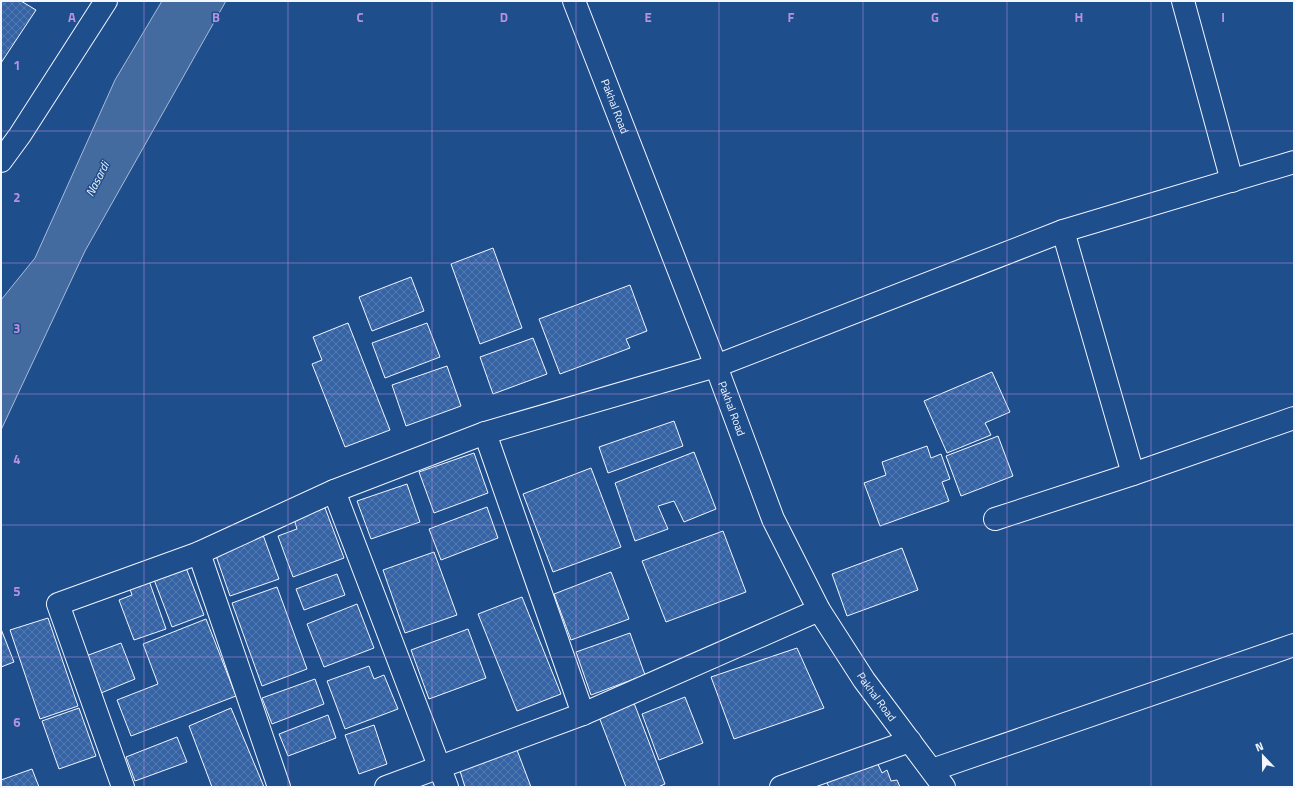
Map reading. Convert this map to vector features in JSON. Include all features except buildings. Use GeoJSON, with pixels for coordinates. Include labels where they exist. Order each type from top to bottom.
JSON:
{"type":"FeatureCollection","features":[{"type":"Feature","properties":{"kind":"street"},"geometry":{"type":"LineString","coordinates":[[1,161],[20,136],[106,1]]}},
{"type":"Feature","properties":{"kind":"street","name":"Pakhal Road"},"geometry":{"type":"LineString","coordinates":[[574,1],[716,366],[773,519],[819,610],[864,680],[938,779]]}},
{"type":"Feature","properties":{"kind":"street"},"geometry":{"type":"LineString","coordinates":[[1183,1],[1232,181]]}},
{"type":"Feature","properties":{"kind":"street"},"geometry":{"type":"LineString","coordinates":[[123,787],[58,604],[199,552],[334,491],[485,433],[716,366],[1063,231],[1294,162]]}},
{"type":"Feature","properties":{"kind":"street"},"geometry":{"type":"LineString","coordinates":[[1063,231],[1133,474]]}},
{"type":"Feature","properties":{"kind":"street"},"geometry":{"type":"LineString","coordinates":[[995,519],[1133,474],[1294,418]]}},
{"type":"Feature","properties":{"kind":"street"},"geometry":{"type":"LineString","coordinates":[[485,433],[583,714]]}},
{"type":"Feature","properties":{"kind":"street"},"geometry":{"type":"LineString","coordinates":[[334,491],[446,787]]}},
{"type":"Feature","properties":{"kind":"street"},"geometry":{"type":"LineString","coordinates":[[199,552],[279,787]]}},
{"type":"Feature","properties":{"kind":"street"},"geometry":{"type":"LineString","coordinates":[[386,787],[439,766],[583,714],[819,610]]}},
{"type":"Feature","properties":{"kind":"street"},"geometry":{"type":"LineString","coordinates":[[938,779],[1294,645]]}},
{"type":"Feature","properties":{"kind":"street"},"geometry":{"type":"LineString","coordinates":[[781,787],[910,741]]}},
{"type":"Feature","properties":{"kind":"water","name":"Nasardi"},"geometry":{"type":"Polygon","coordinates":[[[162,1],[226,1],[85,251],[1,430],[1,300],[35,258],[115,80],[162,1]]]}}]}
